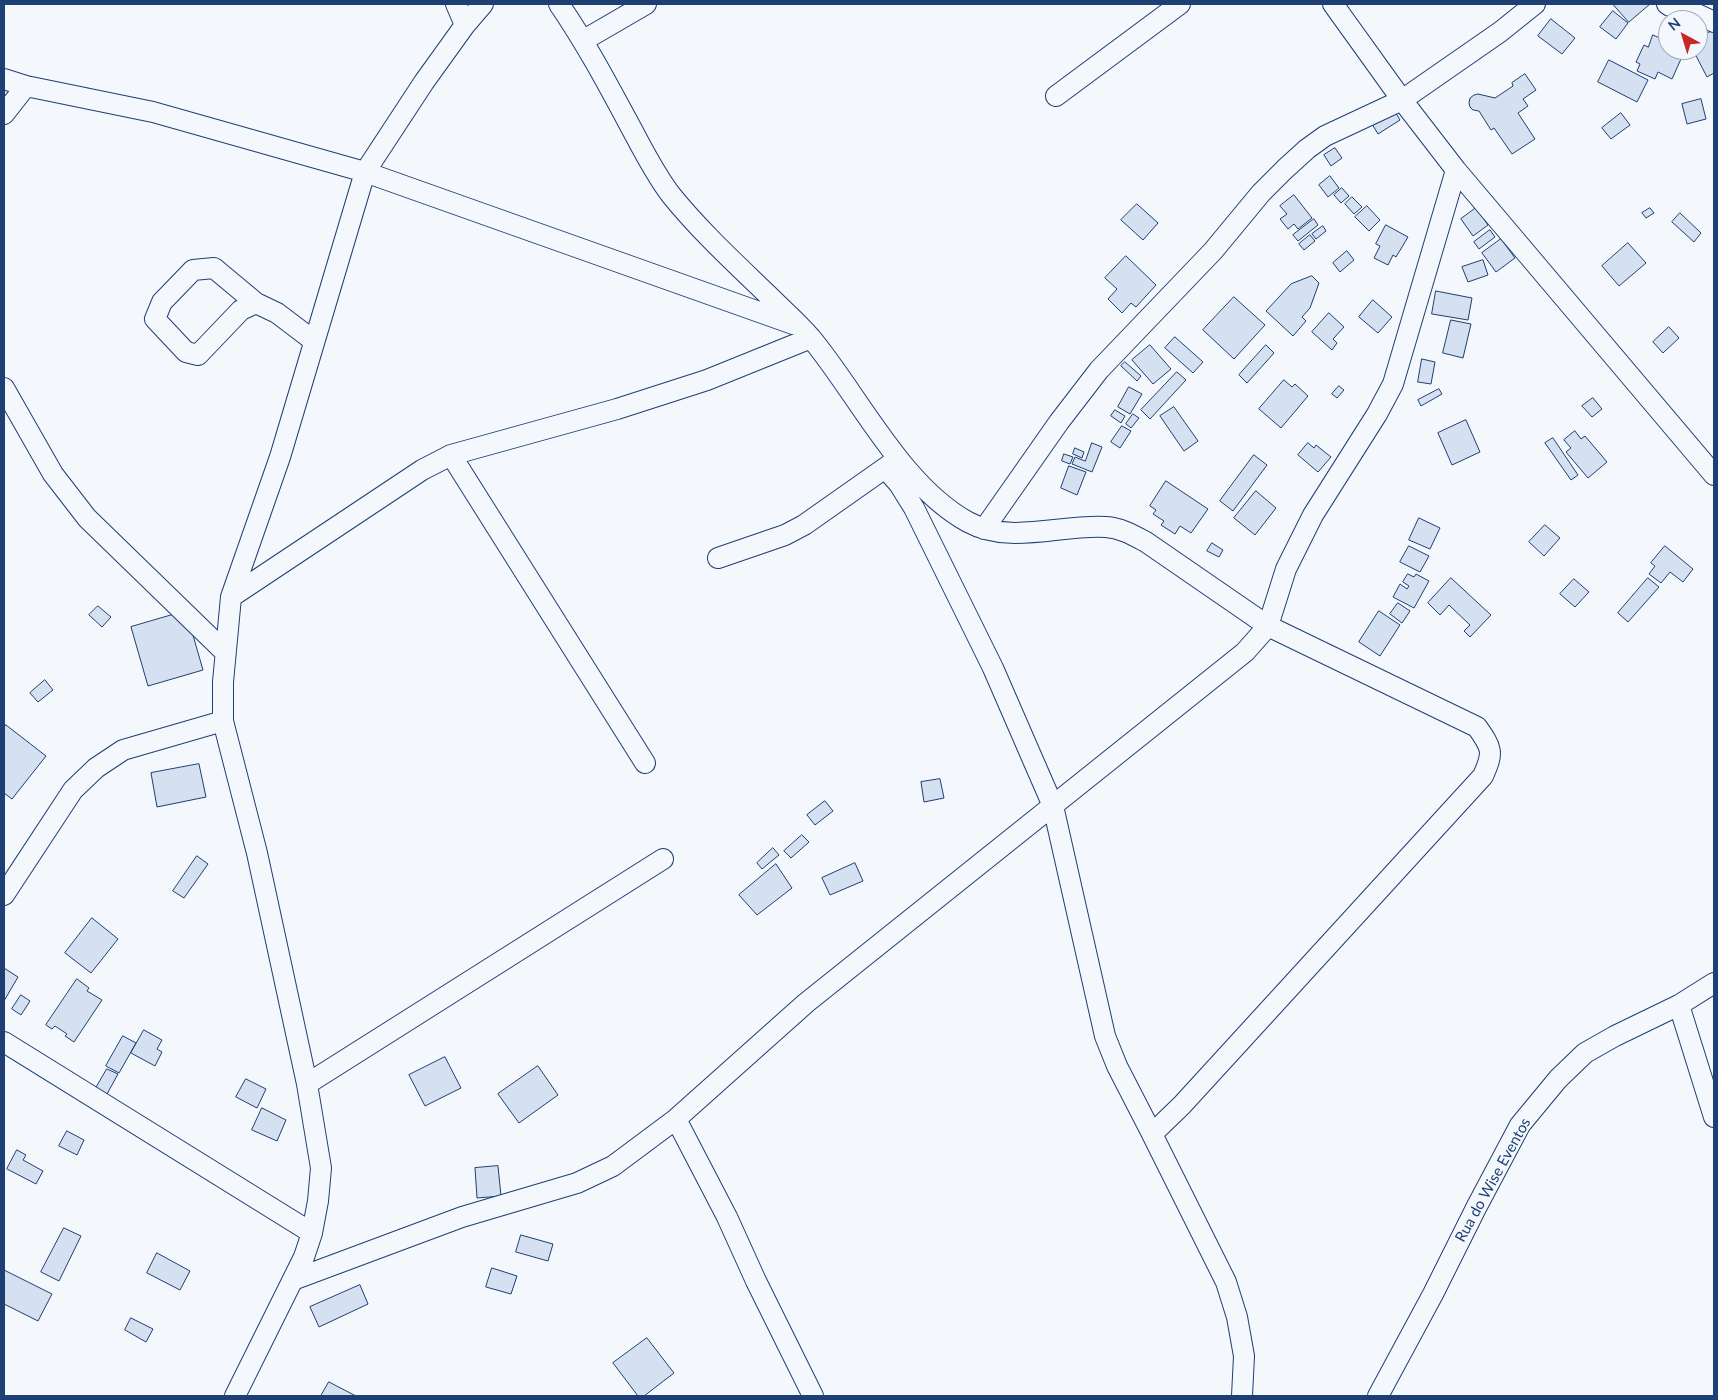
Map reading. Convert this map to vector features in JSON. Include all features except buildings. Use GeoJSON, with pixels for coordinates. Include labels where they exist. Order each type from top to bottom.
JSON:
{"type":"FeatureCollection","features":[{"type":"Feature","properties":{"kind":"street"},"geometry":{"type":"LineString","coordinates":[[456,4],[465,25]]}},
{"type":"Feature","properties":{"kind":"street"},"geometry":{"type":"LineString","coordinates":[[235,1396],[304,1256],[312,1233],[321,1168],[307,1084],[257,853],[223,721],[225,652],[231,597],[280,457],[365,172],[424,82],[465,25],[483,4]]}},
{"type":"Feature","properties":{"kind":"street"},"geometry":{"type":"LineString","coordinates":[[559,4],[584,40],[648,159],[670,194],[711,241],[806,332],[892,463],[899,484],[918,517],[993,668],[1053,806],[1105,1036],[1117,1066],[1226,1282],[1237,1317],[1244,1356],[1242,1396]]}},
{"type":"Feature","properties":{"kind":"street"},"geometry":{"type":"LineString","coordinates":[[584,40],[646,4]]}},
{"type":"Feature","properties":{"kind":"street"},"geometry":{"type":"LineString","coordinates":[[1056,96],[1180,4]]}},
{"type":"Feature","properties":{"kind":"street"},"geometry":{"type":"LineString","coordinates":[[1333,4],[1402,100],[1456,170],[1714,475]]}},
{"type":"Feature","properties":{"kind":"street"},"geometry":{"type":"LineString","coordinates":[[984,529],[1058,422],[1099,370],[1213,251],[1261,193],[1306,149],[1325,136],[1402,100],[1500,32],[1535,4]]}},
{"type":"Feature","properties":{"kind":"street"},"geometry":{"type":"LineString","coordinates":[[1667,4],[1714,22]]}},
{"type":"Feature","properties":{"kind":"street"},"geometry":{"type":"LineString","coordinates":[[4,79],[26,86],[153,112],[365,172],[806,332]]}},
{"type":"Feature","properties":{"kind":"street"},"geometry":{"type":"LineString","coordinates":[[4,114],[26,86]]}},
{"type":"Feature","properties":{"kind":"street"},"geometry":{"type":"LineString","coordinates":[[293,1280],[462,1217],[577,1184],[613,1166],[676,1119],[806,1003],[1245,652],[1268,626],[1286,569],[1313,515],[1377,414],[1393,384],[1456,170]]}},
{"type":"Feature","properties":{"kind":"street"},"geometry":{"type":"LineString","coordinates":[[256,303],[240,310],[198,354],[186,352],[155,318],[162,302],[193,270],[214,268],[256,303],[277,314],[314,341]]}},
{"type":"Feature","properties":{"kind":"street"},"geometry":{"type":"LineString","coordinates":[[231,597],[422,470],[451,455],[617,409],[707,380],[806,332]]}},
{"type":"Feature","properties":{"kind":"street"},"geometry":{"type":"LineString","coordinates":[[4,388],[53,474],[87,518],[225,652]]}},
{"type":"Feature","properties":{"kind":"street"},"geometry":{"type":"LineString","coordinates":[[451,455],[645,763]]}},
{"type":"Feature","properties":{"kind":"street"},"geometry":{"type":"LineString","coordinates":[[892,463],[929,494],[968,522],[984,529],[1009,533],[1107,527],[1127,532],[1146,542],[1268,626],[1477,727],[1487,740],[1491,757],[1483,776],[1189,1097],[1152,1134]]}},
{"type":"Feature","properties":{"kind":"street"},"geometry":{"type":"LineString","coordinates":[[718,558],[785,535],[804,525],[892,463]]}},
{"type":"Feature","properties":{"kind":"street"},"geometry":{"type":"LineString","coordinates":[[4,895],[73,790],[96,768],[123,750],[223,721]]}},
{"type":"Feature","properties":{"kind":"street"},"geometry":{"type":"LineString","coordinates":[[307,1084],[664,859]]}},
{"type":"Feature","properties":{"kind":"street","name":"Rua do Wise Eventos"},"geometry":{"type":"LineString","coordinates":[[1378,1396],[1520,1125],[1558,1078],[1585,1053],[1679,1005],[1714,982]]}},
{"type":"Feature","properties":{"kind":"street"},"geometry":{"type":"LineString","coordinates":[[1679,1005],[1714,1117]]}},
{"type":"Feature","properties":{"kind":"street"},"geometry":{"type":"LineString","coordinates":[[4,1042],[312,1233]]}},
{"type":"Feature","properties":{"kind":"street"},"geometry":{"type":"LineString","coordinates":[[676,1119],[727,1217],[760,1290],[813,1396]]}}]}
